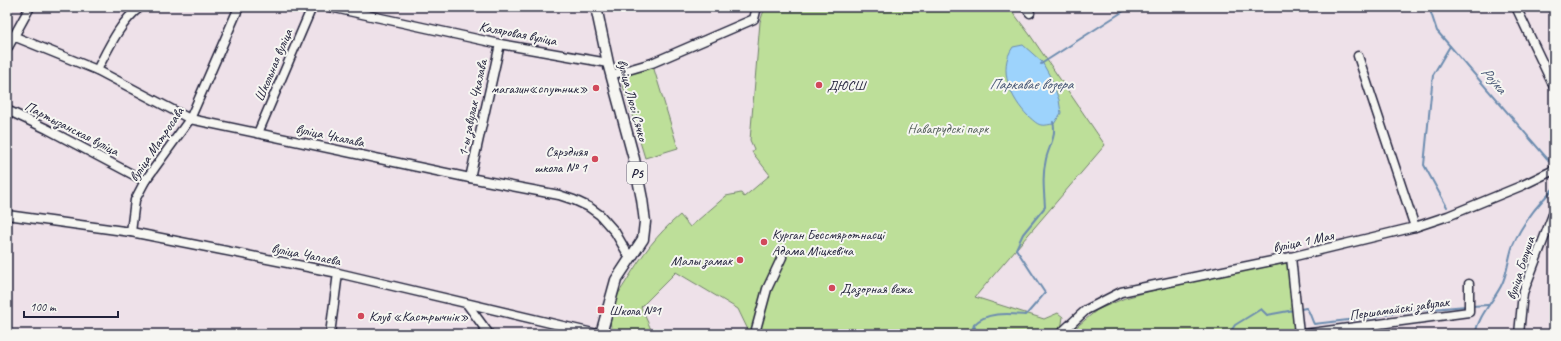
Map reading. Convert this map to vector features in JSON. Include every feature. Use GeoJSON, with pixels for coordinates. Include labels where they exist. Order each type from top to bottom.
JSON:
{"type":"FeatureCollection","features":[{"type":"Feature","properties":{"kind":"main road","name":"вуліца Люсі Сячко"},"geometry":{"type":"LineString","coordinates":[[596,7],[608,63],[634,159],[644,214],[642,239],[616,280],[601,334]]}},
{"type":"Feature","properties":{"kind":"street"},"geometry":{"type":"LineString","coordinates":[[7,50],[13,36],[30,7]]}},
{"type":"Feature","properties":{"kind":"street"},"geometry":{"type":"LineString","coordinates":[[96,70],[124,24],[133,12],[140,7]]}},
{"type":"Feature","properties":{"kind":"street","name":"вуліца Матросава"},"geometry":{"type":"LineString","coordinates":[[131,232],[135,200],[145,181],[190,119],[240,7]]}},
{"type":"Feature","properties":{"kind":"street","name":"Школьная вуліца"},"geometry":{"type":"LineString","coordinates":[[258,133],[312,7]]}},
{"type":"Feature","properties":{"kind":"street","name":"Каляровая вуліца"},"geometry":{"type":"LineString","coordinates":[[330,7],[500,44],[608,63]]}},
{"type":"Feature","properties":{"kind":"street"},"geometry":{"type":"LineString","coordinates":[[1516,7],[1554,87]]}},
{"type":"Feature","properties":{"kind":"street"},"geometry":{"type":"LineString","coordinates":[[611,75],[652,63],[754,19],[755,9]]}},
{"type":"Feature","properties":{"kind":"street","name":"вуліца Чкалава"},"geometry":{"type":"LineString","coordinates":[[13,36],[96,70],[190,119],[470,178],[559,195],[589,207],[600,215],[615,232],[630,258]]}},
{"type":"Feature","properties":{"kind":"street","name":"1-ы завулак Чкалава"},"geometry":{"type":"LineString","coordinates":[[470,178],[500,44]]}},
{"type":"Feature","properties":{"kind":"street"},"geometry":{"type":"LineString","coordinates":[[1358,56],[1415,227]]}},
{"type":"Feature","properties":{"kind":"street","name":"Партызанская вуліца"},"geometry":{"type":"LineString","coordinates":[[7,110],[47,129],[145,181]]}},
{"type":"Feature","properties":{"kind":"street","name":"вуліца 1 Мая"},"geometry":{"type":"LineString","coordinates":[[1060,334],[1086,310],[1121,292],[1291,257],[1415,227],[1462,210],[1554,170]]}},
{"type":"Feature","properties":{"kind":"street","name":"вуліца Белуша"},"geometry":{"type":"LineString","coordinates":[[1519,334],[1523,293],[1554,212]]}},
{"type":"Feature","properties":{"kind":"street","name":"вуліца Чапаева"},"geometry":{"type":"LineString","coordinates":[[7,215],[131,232],[338,274],[597,334]]}},
{"type":"Feature","properties":{"kind":"street"},"geometry":{"type":"LineString","coordinates":[[755,333],[759,312],[782,257],[780,254]]}},
{"type":"Feature","properties":{"kind":"street"},"geometry":{"type":"LineString","coordinates":[[1291,257],[1300,334]]}},
{"type":"Feature","properties":{"kind":"street"},"geometry":{"type":"LineString","coordinates":[[330,334],[338,274]]}},
{"type":"Feature","properties":{"kind":"street","name":"Першамайскі завулак"},"geometry":{"type":"LineString","coordinates":[[1304,334],[1469,312],[1469,284]]}},
{"type":"Feature","properties":{"kind":"street"},"geometry":{"type":"LineString","coordinates":[[467,304],[489,334]]}},
{"type":"Feature","properties":{"kind":"green space","name":"Навагрудскі парк"},"geometry":{"type":"Polygon","coordinates":[[[765,7],[1009,7],[1030,35],[1105,145],[975,297],[1044,319],[1058,313],[1063,317],[1061,330],[1056,334],[750,334],[738,309],[676,272],[641,307],[653,334],[614,334],[610,319],[616,299],[644,253],[657,237],[680,215],[690,227],[726,196],[741,193],[744,197],[770,175],[752,152],[754,149],[750,140],[760,22],[765,7]]]}},
{"type":"Feature","properties":{"kind":"green space"},"geometry":{"type":"Polygon","coordinates":[[[653,66],[678,148],[645,158],[620,76],[653,66]]]}},
{"type":"Feature","properties":{"kind":"green space"},"geometry":{"type":"Polygon","coordinates":[[[1287,263],[1295,334],[1068,334],[1097,310],[1125,298],[1192,280],[1287,263]]]}},
{"type":"Feature","properties":{"kind":"water","name":"Паркавае возера"},"geometry":{"type":"Polygon","coordinates":[[[1023,45],[1042,62],[1051,78],[1059,100],[1061,113],[1054,124],[1039,124],[1028,116],[1016,101],[1008,83],[1006,65],[1008,56],[1013,47],[1023,45]]]}},
{"type":"Feature","properties":{"kind":"waterway"},"geometry":{"type":"LineString","coordinates":[[1041,64],[1130,7]]}},
{"type":"Feature","properties":{"kind":"waterway","name":"Роўка"},"geometry":{"type":"LineString","coordinates":[[1429,7],[1437,31],[1551,163]]}},
{"type":"Feature","properties":{"kind":"waterway"},"geometry":{"type":"LineString","coordinates":[[1447,207],[1424,165],[1433,75],[1450,46]]}},
{"type":"Feature","properties":{"kind":"waterway"},"geometry":{"type":"LineString","coordinates":[[971,334],[974,325],[985,317],[999,314],[1026,315],[1045,293],[1016,249],[1023,234],[1045,207],[1044,171],[1054,132],[1053,122]]}},
{"type":"Feature","properties":{"kind":"waterway","name":"Роўка"},"geometry":{"type":"LineString","coordinates":[[1475,334],[1479,321],[1503,281],[1507,271],[1511,250],[1521,229],[1554,188]]}},
{"type":"Feature","properties":{"kind":"waterway"},"geometry":{"type":"LineString","coordinates":[[1472,306],[1488,305]]}},
{"type":"Feature","properties":{"kind":"waterway"},"geometry":{"type":"LineString","coordinates":[[1301,309],[1307,309],[1314,324],[1374,317],[1389,313],[1466,306]]}},
{"type":"Feature","properties":{"kind":"waterway"},"geometry":{"type":"LineString","coordinates":[[1229,334],[1235,325],[1261,309],[1267,315],[1294,310]]}},
{"type":"Feature","properties":{"kind":"waterway"},"geometry":{"type":"LineString","coordinates":[[974,325],[977,334]]}},
{"type":"Feature","properties":{"kind":"place","name":"ДЮСШ"},"geometry":{"type":"Point","coordinates":[819,85]}},
{"type":"Feature","properties":{"kind":"place","name":"магазин«спутник»"},"geometry":{"type":"Point","coordinates":[596,88]}},
{"type":"Feature","properties":{"kind":"place","name":"Сярэдняя школа № 1"},"geometry":{"type":"Point","coordinates":[595,159]}},
{"type":"Feature","properties":{"kind":"place","name":"Курган Бессмяротнасці Адама Міцкевіча"},"geometry":{"type":"Point","coordinates":[764,242]}},
{"type":"Feature","properties":{"kind":"place","name":"Малы замак"},"geometry":{"type":"Point","coordinates":[740,260]}},
{"type":"Feature","properties":{"kind":"place","name":"Дазорная вежа"},"geometry":{"type":"Point","coordinates":[832,288]}},
{"type":"Feature","properties":{"kind":"place","name":"Школа №1"},"geometry":{"type":"Point","coordinates":[601,310]}},
{"type":"Feature","properties":{"kind":"place","name":"Клуб «Кастрычнік»"},"geometry":{"type":"Point","coordinates":[361,316]}}]}
